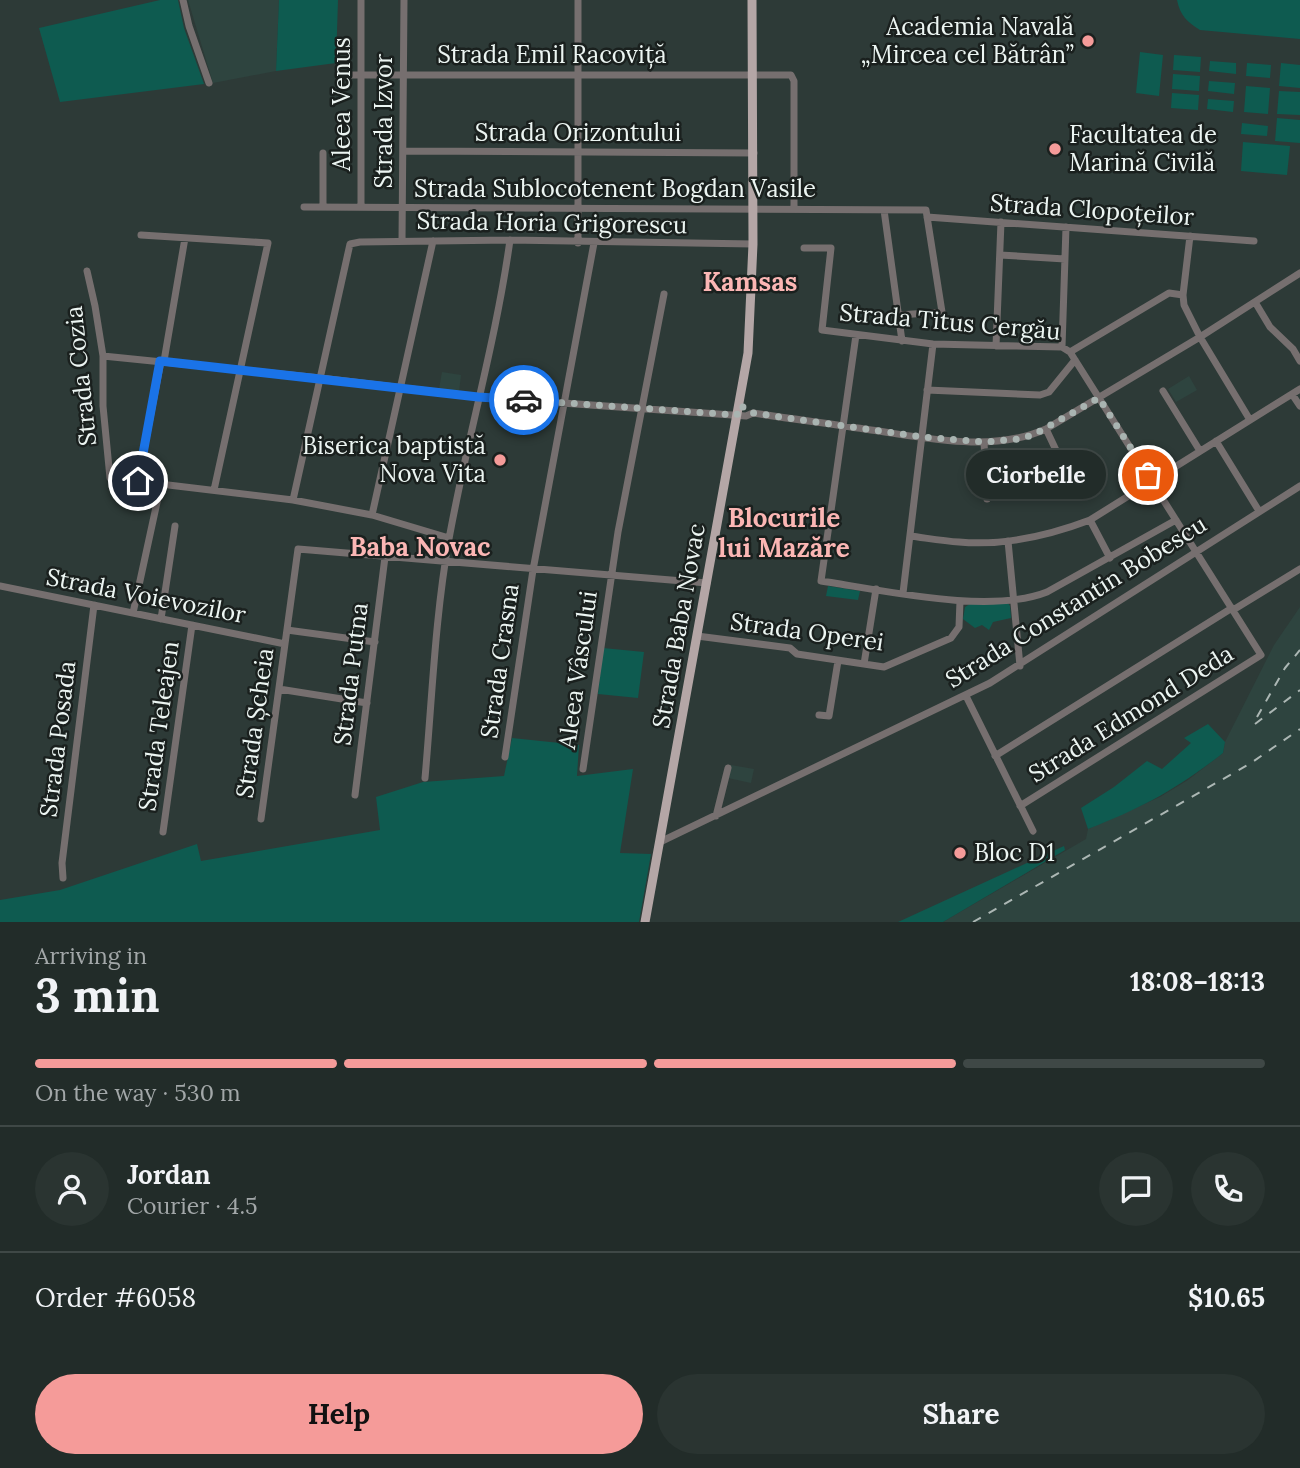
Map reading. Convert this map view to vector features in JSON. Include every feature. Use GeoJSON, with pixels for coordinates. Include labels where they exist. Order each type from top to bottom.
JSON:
{"type":"FeatureCollection","features":[{"type":"Feature","properties":{"kind":"main road","name":"Strada Baba Novac"},"geometry":{"type":"LineString","coordinates":[[645,922],[738,411],[751,322],[754,244],[752,0]]}},
{"type":"Feature","properties":{"kind":"street"},"geometry":{"type":"LineString","coordinates":[[183,0],[209,83]]}},
{"type":"Feature","properties":{"kind":"street","name":"Aleea Venus"},"geometry":{"type":"LineString","coordinates":[[361,207],[362,0]]}},
{"type":"Feature","properties":{"kind":"street","name":"Strada Izvor"},"geometry":{"type":"LineString","coordinates":[[402,241],[404,0]]}},
{"type":"Feature","properties":{"kind":"street"},"geometry":{"type":"LineString","coordinates":[[578,0],[578,243]]}},
{"type":"Feature","properties":{"kind":"street","name":"Strada Emil Racoviță"},"geometry":{"type":"LineString","coordinates":[[351,75],[791,75],[794,209]]}},
{"type":"Feature","properties":{"kind":"street","name":"Strada Orizontului"},"geometry":{"type":"LineString","coordinates":[[403,152],[754,153]]}},
{"type":"Feature","properties":{"kind":"street"},"geometry":{"type":"LineString","coordinates":[[323,153],[323,207]]}},
{"type":"Feature","properties":{"kind":"street","name":"Strada Sublocotenent Bogdan Vasile"},"geometry":{"type":"LineString","coordinates":[[304,207],[754,208],[884,210],[926,214]]}},
{"type":"Feature","properties":{"kind":"street"},"geometry":{"type":"LineString","coordinates":[[884,210],[902,341]]}},
{"type":"Feature","properties":{"kind":"street"},"geometry":{"type":"LineString","coordinates":[[899,315],[942,312],[926,214]]}},
{"type":"Feature","properties":{"kind":"street","name":"Strada Clopoțeilor"},"geometry":{"type":"LineString","coordinates":[[926,214],[1254,241]]}},
{"type":"Feature","properties":{"kind":"street"},"geometry":{"type":"LineString","coordinates":[[996,346],[1001,222]]}},
{"type":"Feature","properties":{"kind":"street"},"geometry":{"type":"LineString","coordinates":[[1062,347],[1066,227]]}},
{"type":"Feature","properties":{"kind":"street"},"geometry":{"type":"LineString","coordinates":[[141,235],[268,243],[214,490]]}},
{"type":"Feature","properties":{"kind":"street"},"geometry":{"type":"LineString","coordinates":[[1190,236],[1183,295],[1186,310],[1250,420]]}},
{"type":"Feature","properties":{"kind":"street"},"geometry":{"type":"LineString","coordinates":[[185,238],[138,481],[293,500],[372,515],[449,538]]}},
{"type":"Feature","properties":{"kind":"street"},"geometry":{"type":"LineString","coordinates":[[425,778],[445,563],[500,303],[510,240]]}},
{"type":"Feature","properties":{"kind":"street","name":"Strada Horia Grigorescu"},"geometry":{"type":"LineString","coordinates":[[321,378],[350,244],[510,240],[754,244]]}},
{"type":"Feature","properties":{"kind":"street"},"geometry":{"type":"LineString","coordinates":[[372,515],[433,241]]}},
{"type":"Feature","properties":{"kind":"street","name":"Strada Crasna"},"geometry":{"type":"LineString","coordinates":[[505,757],[533,570],[594,243]]}},
{"type":"Feature","properties":{"kind":"street","name":"Strada Titus Cergău"},"geometry":{"type":"LineString","coordinates":[[804,248],[831,248],[822,330],[933,345],[1062,347],[1070,352],[1169,293],[1183,295]]}},
{"type":"Feature","properties":{"kind":"street"},"geometry":{"type":"LineString","coordinates":[[1000,255],[1065,259]]}},
{"type":"Feature","properties":{"kind":"street","name":"Strada Cozia"},"geometry":{"type":"LineString","coordinates":[[87,271],[103,356],[103,406],[110,478],[138,481]]}},
{"type":"Feature","properties":{"kind":"street"},"geometry":{"type":"LineString","coordinates":[[103,356],[478,397],[642,408],[738,411],[746,416],[753,413],[922,437],[984,442],[1019,439],[1046,429],[1200,337],[1300,273]]}},
{"type":"Feature","properties":{"kind":"street","name":"Aleea Vâscului"},"geometry":{"type":"LineString","coordinates":[[583,769],[611,576],[664,294]]}},
{"type":"Feature","properties":{"kind":"street"},"geometry":{"type":"LineString","coordinates":[[1255,302],[1270,327],[1293,349],[1300,361]]}},
{"type":"Feature","properties":{"kind":"street"},"geometry":{"type":"LineString","coordinates":[[856,335],[821,581],[960,601],[1013,600],[1047,592],[1176,520]]}},
{"type":"Feature","properties":{"kind":"street"},"geometry":{"type":"LineString","coordinates":[[903,593],[933,345]]}},
{"type":"Feature","properties":{"kind":"street"},"geometry":{"type":"LineString","coordinates":[[1070,352],[1232,609]]}},
{"type":"Feature","properties":{"kind":"street"},"geometry":{"type":"LineString","coordinates":[[927,390],[1040,395],[1049,392],[1075,360]]}},
{"type":"Feature","properties":{"kind":"street"},"geometry":{"type":"LineString","coordinates":[[293,500],[321,378]]}},
{"type":"Feature","properties":{"kind":"street"},"geometry":{"type":"LineString","coordinates":[[910,536],[965,542],[1008,541],[1060,531],[1090,520],[1300,389]]}},
{"type":"Feature","properties":{"kind":"street"},"geometry":{"type":"LineString","coordinates":[[1163,391],[1200,451]]}},
{"type":"Feature","properties":{"kind":"street"},"geometry":{"type":"LineString","coordinates":[[1292,394],[1300,406]]}},
{"type":"Feature","properties":{"kind":"street"},"geometry":{"type":"LineString","coordinates":[[1046,429],[1073,486]]}},
{"type":"Feature","properties":{"kind":"street"},"geometry":{"type":"LineString","coordinates":[[984,442],[987,499]]}},
{"type":"Feature","properties":{"kind":"street"},"geometry":{"type":"LineString","coordinates":[[1216,442],[1259,511]]}},
{"type":"Feature","properties":{"kind":"street"},"geometry":{"type":"LineString","coordinates":[[132,613],[161,484]]}},
{"type":"Feature","properties":{"kind":"street","name":"Strada Constantin Bobescu"},"geometry":{"type":"LineString","coordinates":[[660,842],[966,696],[1020,666],[1300,486]]}},
{"type":"Feature","properties":{"kind":"street"},"geometry":{"type":"LineString","coordinates":[[1090,520],[1110,558]]}},
{"type":"Feature","properties":{"kind":"street"},"geometry":{"type":"LineString","coordinates":[[161,619],[176,526]]}},
{"type":"Feature","properties":{"kind":"street"},"geometry":{"type":"LineString","coordinates":[[1008,541],[1020,666]]}},
{"type":"Feature","properties":{"kind":"street","name":"Strada Șcheia"},"geometry":{"type":"LineString","coordinates":[[261,818],[298,549],[385,557]]}},
{"type":"Feature","properties":{"kind":"street"},"geometry":{"type":"LineString","coordinates":[[385,557],[707,583]]}},
{"type":"Feature","properties":{"kind":"street","name":"Strada Putna"},"geometry":{"type":"LineString","coordinates":[[355,795],[385,557]]}},
{"type":"Feature","properties":{"kind":"street"},"geometry":{"type":"LineString","coordinates":[[995,756],[1300,569]]}},
{"type":"Feature","properties":{"kind":"street","name":"Strada Voievozilor"},"geometry":{"type":"LineString","coordinates":[[0,586],[285,644]]}},
{"type":"Feature","properties":{"kind":"street"},"geometry":{"type":"LineString","coordinates":[[864,664],[876,589]]}},
{"type":"Feature","properties":{"kind":"street","name":"Strada Operei"},"geometry":{"type":"LineString","coordinates":[[697,636],[790,649],[797,654],[884,667],[951,638],[959,627],[960,601]]}},
{"type":"Feature","properties":{"kind":"street","name":"Strada Posada"},"geometry":{"type":"LineString","coordinates":[[63,878],[62,863],[94,605]]}},
{"type":"Feature","properties":{"kind":"street","name":"Strada Edmond Deda"},"geometry":{"type":"LineString","coordinates":[[1020,806],[1261,655],[1232,609]]}},
{"type":"Feature","properties":{"kind":"street","name":"Strada Teleajen"},"geometry":{"type":"LineString","coordinates":[[163,832],[192,625]]}},
{"type":"Feature","properties":{"kind":"street"},"geometry":{"type":"LineString","coordinates":[[287,630],[375,642]]}},
{"type":"Feature","properties":{"kind":"street"},"geometry":{"type":"LineString","coordinates":[[819,715],[829,716],[838,660]]}},
{"type":"Feature","properties":{"kind":"street"},"geometry":{"type":"LineString","coordinates":[[279,689],[368,704]]}},
{"type":"Feature","properties":{"kind":"street"},"geometry":{"type":"LineString","coordinates":[[966,696],[1033,831]]}},
{"type":"Feature","properties":{"kind":"street"},"geometry":{"type":"LineString","coordinates":[[716,816],[727,768]]}},
{"type":"Feature","properties":{"kind":"shaded area"},"geometry":{"type":"Polygon","coordinates":[[[188,0],[279,0],[276,71],[213,83],[188,0]]]}},
{"type":"Feature","properties":{"kind":"shaded area"},"geometry":{"type":"Polygon","coordinates":[[[442,372],[461,375],[459,392],[439,389],[442,372]]]}},
{"type":"Feature","properties":{"kind":"shaded area"},"geometry":{"type":"Polygon","coordinates":[[[1189,376],[1197,390],[1176,402],[1168,389],[1189,376]]]}},
{"type":"Feature","properties":{"kind":"shaded area"},"geometry":{"type":"Polygon","coordinates":[[[1300,607],[1300,922],[943,922],[1086,839],[1088,829],[1160,797],[1223,753],[1225,742],[1274,645],[1300,607]]]}},
{"type":"Feature","properties":{"kind":"shaded area"},"geometry":{"type":"Polygon","coordinates":[[[731,765],[754,769],[751,783],[728,778],[731,765]]]}},
{"type":"Feature","properties":{"kind":"green space"},"geometry":{"type":"Polygon","coordinates":[[[160,0],[178,0],[184,28],[204,84],[60,102],[39,28],[160,0]]]}},
{"type":"Feature","properties":{"kind":"green space"},"geometry":{"type":"Polygon","coordinates":[[[279,0],[338,0],[336,63],[276,71],[279,0]]]}},
{"type":"Feature","properties":{"kind":"green space"},"geometry":{"type":"Polygon","coordinates":[[[1177,0],[1300,0],[1300,39],[1200,30],[1185,18],[1177,0]]]}},
{"type":"Feature","properties":{"kind":"green space"},"geometry":{"type":"Polygon","coordinates":[[[1140,52],[1163,55],[1159,96],[1136,93],[1140,52]]]}},
{"type":"Feature","properties":{"kind":"green space"},"geometry":{"type":"Polygon","coordinates":[[[1174,55],[1201,57],[1200,72],[1173,70],[1174,55]]]}},
{"type":"Feature","properties":{"kind":"green space"},"geometry":{"type":"Polygon","coordinates":[[[1210,61],[1236,63],[1236,74],[1209,71],[1210,61]]]}},
{"type":"Feature","properties":{"kind":"green space"},"geometry":{"type":"Polygon","coordinates":[[[1247,63],[1271,65],[1270,78],[1246,76],[1247,63]]]}},
{"type":"Feature","properties":{"kind":"green space"},"geometry":{"type":"Polygon","coordinates":[[[1281,63],[1300,65],[1300,88],[1279,86],[1281,63]]]}},
{"type":"Feature","properties":{"kind":"green space"},"geometry":{"type":"Polygon","coordinates":[[[1173,74],[1200,76],[1199,91],[1172,89],[1173,74]]]}},
{"type":"Feature","properties":{"kind":"green space"},"geometry":{"type":"Polygon","coordinates":[[[1209,81],[1235,83],[1234,94],[1208,91],[1209,81]]]}},
{"type":"Feature","properties":{"kind":"green space"},"geometry":{"type":"Polygon","coordinates":[[[1246,86],[1270,88],[1268,114],[1244,112],[1246,86]]]}},
{"type":"Feature","properties":{"kind":"green space"},"geometry":{"type":"Polygon","coordinates":[[[1279,91],[1300,92],[1300,115],[1277,114],[1279,91]]]}},
{"type":"Feature","properties":{"kind":"green space"},"geometry":{"type":"Polygon","coordinates":[[[1172,93],[1199,95],[1198,110],[1171,108],[1172,93]]]}},
{"type":"Feature","properties":{"kind":"green space"},"geometry":{"type":"Polygon","coordinates":[[[1208,99],[1234,101],[1233,112],[1207,109],[1208,99]]]}},
{"type":"Feature","properties":{"kind":"green space"},"geometry":{"type":"Polygon","coordinates":[[[1277,118],[1300,120],[1300,143],[1275,141],[1277,118]]]}},
{"type":"Feature","properties":{"kind":"green space"},"geometry":{"type":"Polygon","coordinates":[[[1242,123],[1268,126],[1267,136],[1241,134],[1242,123]]]}},
{"type":"Feature","properties":{"kind":"green space"},"geometry":{"type":"Polygon","coordinates":[[[1243,142],[1290,146],[1287,175],[1241,171],[1243,142]]]}},
{"type":"Feature","properties":{"kind":"green space"},"geometry":{"type":"Polygon","coordinates":[[[828,586],[860,591],[858,600],[826,596],[828,586]]]}},
{"type":"Feature","properties":{"kind":"green space"},"geometry":{"type":"Polygon","coordinates":[[[1008,603],[1011,618],[993,622],[989,630],[982,625],[975,628],[963,619],[965,607],[970,604],[1008,603]]]}},
{"type":"Feature","properties":{"kind":"green space"},"geometry":{"type":"Polygon","coordinates":[[[603,648],[644,652],[638,698],[598,694],[603,648]]]}},
{"type":"Feature","properties":{"kind":"green space"},"geometry":{"type":"Polygon","coordinates":[[[1208,724],[1225,742],[1223,753],[1158,797],[1088,829],[1081,808],[1147,761],[1162,769],[1191,743],[1184,738],[1208,724]]]}},
{"type":"Feature","properties":{"kind":"green space"},"geometry":{"type":"Polygon","coordinates":[[[512,738],[579,745],[577,776],[633,769],[620,853],[651,854],[639,922],[0,922],[0,900],[60,890],[197,844],[201,861],[380,830],[376,797],[423,782],[504,776],[512,738]]]}},
{"type":"Feature","properties":{"kind":"green space"},"geometry":{"type":"Polygon","coordinates":[[[1064,846],[1065,850],[943,922],[898,922],[1064,846]]]}},
{"type":"Feature","properties":{"kind":"railway"},"geometry":{"type":"LineString","coordinates":[[1257,717],[1285,668],[1300,650]]}},
{"type":"Feature","properties":{"kind":"railway"},"geometry":{"type":"LineString","coordinates":[[1255,724],[1300,690]]}},
{"type":"Feature","properties":{"kind":"railway"},"geometry":{"type":"LineString","coordinates":[[973,922],[1251,763],[1300,729]]}},
{"type":"Feature","properties":{"kind":"way so far"},"geometry":{"type":"LineString","coordinates":[[524,400],[737,415],[739,406],[753,413],[922,437],[984,442],[1033,435],[1099,398],[1148,475]]}},
{"type":"Feature","properties":{"kind":"place","name":"Academia Navală „Mircea cel Bătrân”"},"geometry":{"type":"Point","coordinates":[1088,41]}},
{"type":"Feature","properties":{"kind":"place","name":"Facultatea de Marină Civilă"},"geometry":{"type":"Point","coordinates":[1055,149]}},
{"type":"Feature","properties":{"kind":"place","name":"Biserica baptistă Nova Vita"},"geometry":{"type":"Point","coordinates":[500,460]}},
{"type":"Feature","properties":{"kind":"place","name":"Ciorbelle"},"geometry":{"type":"Point","coordinates":[1148,475]}},
{"type":"Feature","properties":{"kind":"place","name":"Bloc D1"},"geometry":{"type":"Point","coordinates":[960,853]}},
{"type":"Feature","properties":{"kind":"district","name":"Kamsas"},"geometry":{"type":"Point","coordinates":[750,282]}},
{"type":"Feature","properties":{"kind":"district","name":"Blocurile lui Mazăre"},"geometry":{"type":"Point","coordinates":[784,533]}},
{"type":"Feature","properties":{"kind":"district","name":"Baba Novac"},"geometry":{"type":"Point","coordinates":[420,547]}},
{"type":"Feature","properties":{"kind":"route"},"geometry":{"type":"LineString","coordinates":[[138,481],[160,361],[524,400]]}}]}
